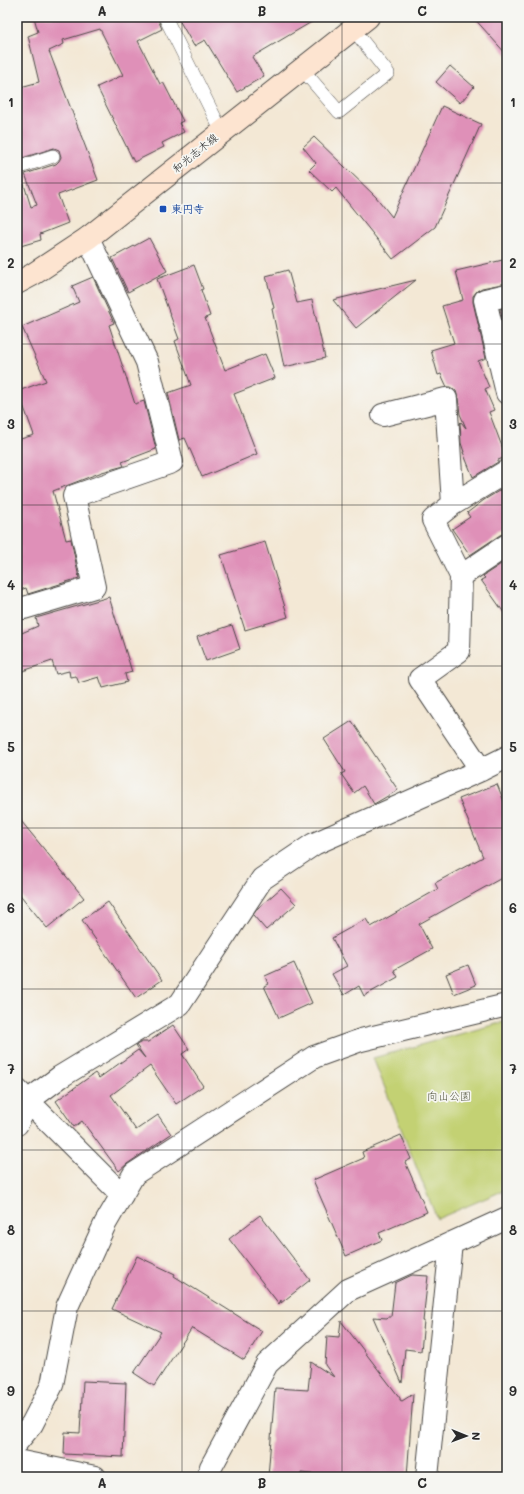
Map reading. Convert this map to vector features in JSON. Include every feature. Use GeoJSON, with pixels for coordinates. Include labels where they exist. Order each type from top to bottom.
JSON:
{"type":"FeatureCollection","features":[{"type":"Feature","properties":{"kind":"main road","name":"和光志木線"},"geometry":{"type":"LineString","coordinates":[[17,283],[32,275],[88,238],[360,23]]}},
{"type":"Feature","properties":{"kind":"street"},"geometry":{"type":"LineString","coordinates":[[17,607],[24,608],[94,587],[74,496],[172,462],[147,362],[88,238]]}},
{"type":"Feature","properties":{"kind":"street"},"geometry":{"type":"LineString","coordinates":[[507,295],[485,300],[507,393]]}},
{"type":"Feature","properties":{"kind":"street"},"geometry":{"type":"LineString","coordinates":[[383,415],[446,399],[453,504]]}},
{"type":"Feature","properties":{"kind":"street"},"geometry":{"type":"LineString","coordinates":[[480,770],[420,679],[459,651],[461,576],[432,520],[453,504],[507,471]]}},
{"type":"Feature","properties":{"kind":"street"},"geometry":{"type":"LineString","coordinates":[[461,576],[507,545]]}},
{"type":"Feature","properties":{"kind":"street"},"geometry":{"type":"LineString","coordinates":[[23,1095],[60,1078],[180,1004],[262,879],[314,844],[507,757]]}},
{"type":"Feature","properties":{"kind":"street"},"geometry":{"type":"LineString","coordinates":[[17,1442],[32,1424],[52,1385],[67,1307],[105,1224],[134,1174],[314,1057],[361,1040],[507,1005]]}},
{"type":"Feature","properties":{"kind":"street"},"geometry":{"type":"LineString","coordinates":[[17,1124],[23,1095]]}},
{"type":"Feature","properties":{"kind":"street"},"geometry":{"type":"LineString","coordinates":[[23,1095],[122,1195]]}},
{"type":"Feature","properties":{"kind":"street"},"geometry":{"type":"LineString","coordinates":[[208,1477],[211,1467],[267,1364],[348,1290],[507,1218]]}},
{"type":"Feature","properties":{"kind":"street"},"geometry":{"type":"LineString","coordinates":[[427,1477],[451,1243]]}},
{"type":"Feature","properties":{"kind":"street"},"geometry":{"type":"LineString","coordinates":[[17,1461],[95,1477]]}},
{"type":"Feature","properties":{"kind":"lane"},"geometry":{"type":"LineString","coordinates":[[164,17],[222,132]]}},
{"type":"Feature","properties":{"kind":"lane"},"geometry":{"type":"LineString","coordinates":[[302,69],[338,112],[388,73],[360,23]]}},
{"type":"Feature","properties":{"kind":"lane"},"geometry":{"type":"LineString","coordinates":[[17,168],[53,156]]}},
{"type":"Feature","properties":{"kind":"green space","name":"向山公園"},"geometry":{"type":"Polygon","coordinates":[[[507,1021],[507,1189],[437,1219],[373,1058],[507,1021]]]}},
{"type":"Feature","properties":{"kind":"building"},"geometry":{"type":"Polygon","coordinates":[[[34,17],[157,17],[162,29],[138,41],[160,84],[163,82],[183,121],[179,123],[184,132],[162,143],[164,147],[134,162],[97,87],[123,75],[100,29],[63,40],[64,44],[49,51],[98,180],[58,195],[68,223],[40,234],[41,240],[17,247],[17,179],[22,178],[31,207],[37,205],[25,174],[56,164],[61,157],[59,150],[54,148],[19,159],[17,152],[17,88],[39,82],[28,36],[38,32],[34,17]]]}},
{"type":"Feature","properties":{"kind":"building"},"geometry":{"type":"Polygon","coordinates":[[[174,17],[320,17],[252,57],[264,76],[237,92],[205,40],[194,46],[179,20],[176,21],[174,17]]]}},
{"type":"Feature","properties":{"kind":"building"},"geometry":{"type":"Polygon","coordinates":[[[473,17],[507,17],[507,55],[473,17]]]}},
{"type":"Feature","properties":{"kind":"building"},"geometry":{"type":"Polygon","coordinates":[[[450,66],[474,87],[460,103],[436,82],[450,66]]]}},
{"type":"Feature","properties":{"kind":"building"},"geometry":{"type":"Polygon","coordinates":[[[442,106],[481,124],[435,227],[393,259],[336,188],[332,192],[309,170],[316,163],[303,147],[314,137],[376,197],[392,217],[442,106]]]}},
{"type":"Feature","properties":{"kind":"building"},"geometry":{"type":"Polygon","coordinates":[[[149,238],[167,271],[128,292],[112,258],[149,238]]]}},
{"type":"Feature","properties":{"kind":"building"},"geometry":{"type":"Polygon","coordinates":[[[507,259],[507,283],[482,288],[473,296],[473,302],[486,358],[478,361],[489,387],[485,389],[494,410],[489,412],[506,457],[498,460],[498,462],[473,477],[461,443],[461,422],[466,428],[460,414],[456,391],[450,387],[447,387],[441,374],[438,375],[431,350],[454,343],[442,306],[463,300],[456,271],[507,259]]]}},
{"type":"Feature","properties":{"kind":"building"},"geometry":{"type":"Polygon","coordinates":[[[194,265],[203,289],[201,290],[210,316],[205,318],[225,370],[265,354],[275,378],[234,394],[257,454],[202,477],[185,438],[179,440],[168,393],[191,385],[175,341],[179,339],[157,279],[194,265]]]}},
{"type":"Feature","properties":{"kind":"building"},"geometry":{"type":"Polygon","coordinates":[[[288,270],[297,303],[312,300],[325,358],[284,367],[272,309],[274,308],[266,276],[288,270]]]}},
{"type":"Feature","properties":{"kind":"building"},"geometry":{"type":"Polygon","coordinates":[[[93,277],[114,323],[109,325],[135,404],[144,401],[156,449],[122,462],[124,466],[102,472],[53,491],[66,540],[71,539],[79,578],[28,594],[26,588],[17,591],[17,440],[34,435],[18,391],[46,381],[22,327],[79,302],[72,286],[93,277]]]}},
{"type":"Feature","properties":{"kind":"building"},"geometry":{"type":"Polygon","coordinates":[[[416,280],[356,328],[333,300],[416,280]]]}},
{"type":"Feature","properties":{"kind":"building"},"geometry":{"type":"Polygon","coordinates":[[[507,308],[507,339],[500,309],[507,308]]]}},
{"type":"Feature","properties":{"kind":"building"},"geometry":{"type":"Polygon","coordinates":[[[507,486],[507,533],[500,535],[470,555],[452,529],[470,517],[467,513],[484,500],[507,486]]]}},
{"type":"Feature","properties":{"kind":"building"},"geometry":{"type":"Polygon","coordinates":[[[265,542],[288,617],[245,630],[221,555],[265,542]]]}},
{"type":"Feature","properties":{"kind":"building"},"geometry":{"type":"Polygon","coordinates":[[[507,560],[507,617],[481,580],[485,578],[483,576],[507,560]]]}},
{"type":"Feature","properties":{"kind":"building"},"geometry":{"type":"Polygon","coordinates":[[[109,597],[132,672],[125,674],[127,682],[103,688],[99,677],[79,683],[76,676],[70,677],[69,671],[56,674],[52,661],[17,673],[17,635],[38,626],[36,618],[109,597]]]}},
{"type":"Feature","properties":{"kind":"building"},"geometry":{"type":"Polygon","coordinates":[[[232,625],[240,649],[206,661],[197,637],[232,625]]]}},
{"type":"Feature","properties":{"kind":"building"},"geometry":{"type":"Polygon","coordinates":[[[352,721],[398,790],[374,804],[363,786],[354,793],[341,774],[345,772],[324,739],[352,721]]]}},
{"type":"Feature","properties":{"kind":"building"},"geometry":{"type":"Polygon","coordinates":[[[497,784],[507,809],[507,875],[419,924],[432,949],[394,970],[398,977],[364,996],[359,986],[344,995],[332,974],[347,966],[332,938],[366,919],[371,927],[438,889],[435,883],[483,857],[459,799],[497,784]]]}},
{"type":"Feature","properties":{"kind":"building"},"geometry":{"type":"Polygon","coordinates":[[[17,816],[84,898],[47,928],[17,891],[17,816]]]}},
{"type":"Feature","properties":{"kind":"building"},"geometry":{"type":"Polygon","coordinates":[[[281,888],[296,904],[266,930],[253,915],[258,908],[281,888]]]}},
{"type":"Feature","properties":{"kind":"building"},"geometry":{"type":"Polygon","coordinates":[[[108,902],[162,980],[136,998],[82,920],[108,902]]]}},
{"type":"Feature","properties":{"kind":"building"},"geometry":{"type":"Polygon","coordinates":[[[294,963],[312,1003],[279,1018],[264,986],[268,984],[265,976],[294,963]]]}},
{"type":"Feature","properties":{"kind":"building"},"geometry":{"type":"Polygon","coordinates":[[[468,965],[476,985],[454,994],[446,974],[468,965]]]}},
{"type":"Feature","properties":{"kind":"building"},"geometry":{"type":"Polygon","coordinates":[[[173,1025],[189,1049],[182,1054],[203,1086],[176,1104],[150,1066],[111,1095],[136,1130],[158,1115],[171,1134],[119,1171],[82,1121],[74,1127],[56,1101],[95,1073],[99,1078],[138,1050],[145,1058],[136,1045],[142,1042],[148,1042],[173,1025]]]}},
{"type":"Feature","properties":{"kind":"building"},"geometry":{"type":"Polygon","coordinates":[[[401,1135],[411,1159],[405,1162],[427,1212],[379,1233],[382,1240],[346,1256],[313,1180],[364,1158],[362,1152],[401,1135]]]}},
{"type":"Feature","properties":{"kind":"building"},"geometry":{"type":"Polygon","coordinates":[[[260,1215],[310,1280],[281,1303],[281,1300],[279,1304],[229,1239],[260,1215]]]}},
{"type":"Feature","properties":{"kind":"building"},"geometry":{"type":"Polygon","coordinates":[[[137,1256],[175,1274],[174,1276],[262,1331],[244,1360],[192,1328],[154,1386],[134,1373],[161,1332],[112,1309],[137,1256]]]}},
{"type":"Feature","properties":{"kind":"building"},"geometry":{"type":"Polygon","coordinates":[[[412,1275],[428,1276],[424,1321],[421,1351],[405,1349],[402,1383],[373,1317],[391,1317],[395,1283],[412,1275]]]}},
{"type":"Feature","properties":{"kind":"building"},"geometry":{"type":"Polygon","coordinates":[[[341,1321],[400,1400],[402,1401],[413,1394],[407,1477],[341,1477],[301,1473],[301,1477],[268,1477],[275,1388],[308,1390],[311,1362],[334,1377],[325,1365],[327,1336],[339,1337],[341,1321]]]}},
{"type":"Feature","properties":{"kind":"building"},"geometry":{"type":"Polygon","coordinates":[[[83,1381],[126,1383],[123,1457],[64,1454],[65,1432],[80,1433],[83,1381]]]}},
{"type":"Feature","properties":{"kind":"place","name":"東円寺"},"geometry":{"type":"Point","coordinates":[163,209]}}]}
